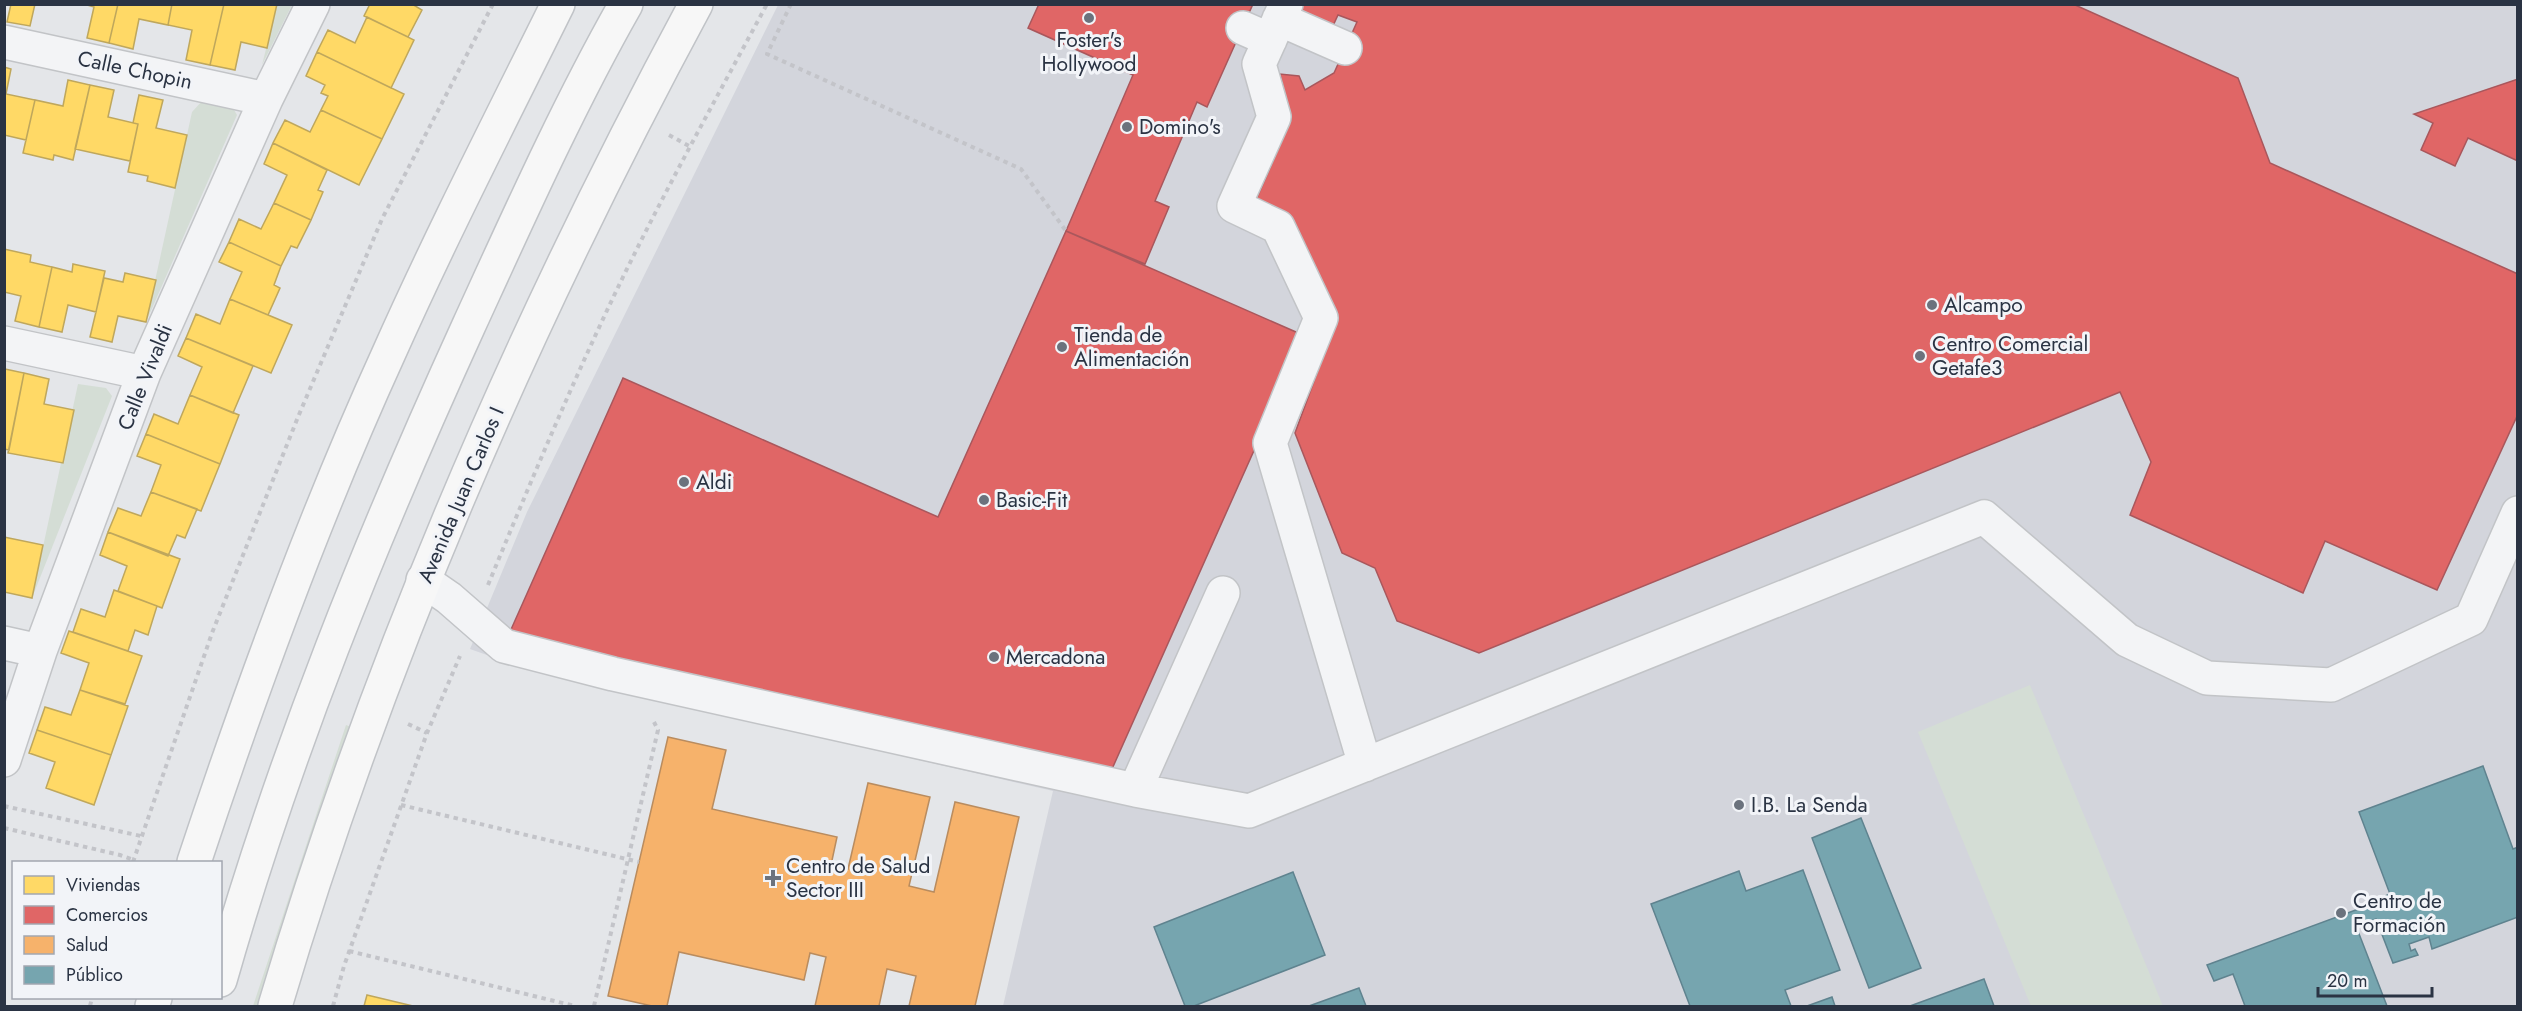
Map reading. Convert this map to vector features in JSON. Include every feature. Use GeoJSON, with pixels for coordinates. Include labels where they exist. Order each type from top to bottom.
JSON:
{"type":"FeatureCollection","features":[{"type":"Feature","properties":{"kind":"main road"},"geometry":{"type":"LineString","coordinates":[[194,861],[319,518],[387,356],[469,182],[558,4]]}},
{"type":"Feature","properties":{"kind":"main road"},"geometry":{"type":"LineString","coordinates":[[222,974],[269,821],[352,592],[501,255],[555,142],[626,4]]}},
{"type":"Feature","properties":{"kind":"main road","name":"Avenida Juan Carlos I"},"geometry":{"type":"LineString","coordinates":[[275,1006],[362,742],[423,580],[514,370],[582,226],[648,93],[696,4]]}},
{"type":"Feature","properties":{"kind":"street","name":"Calle Vivaldi"},"geometry":{"type":"LineString","coordinates":[[4,760],[40,651],[144,373],[266,99],[313,4]]}},
{"type":"Feature","properties":{"kind":"street"},"geometry":{"type":"LineString","coordinates":[[1345,48],[1269,23],[1259,63],[1274,117],[1234,206],[1278,227],[1321,318],[1270,443],[1365,765]]}},
{"type":"Feature","properties":{"kind":"street","name":"Calle Chopin"},"geometry":{"type":"LineString","coordinates":[[4,42],[266,99]]}},
{"type":"Feature","properties":{"kind":"street"},"geometry":{"type":"LineString","coordinates":[[4,343],[144,373]]}},
{"type":"Feature","properties":{"kind":"street"},"geometry":{"type":"LineString","coordinates":[[423,580],[449,598],[504,646],[624,676],[1135,790],[1250,811],[1984,517],[2127,640],[2207,678],[2331,684],[2471,619],[2517,513]]}},
{"type":"Feature","properties":{"kind":"street"},"geometry":{"type":"LineString","coordinates":[[1135,790],[1223,593]]}},
{"type":"Feature","properties":{"kind":"street"},"geometry":{"type":"LineString","coordinates":[[4,643],[40,651]]}},
{"type":"Feature","properties":{"kind":"path"},"geometry":{"type":"LineString","coordinates":[[4,828],[120,855],[133,861],[212,633],[298,417],[382,219],[493,4]]}},
{"type":"Feature","properties":{"kind":"path"},"geometry":{"type":"LineString","coordinates":[[333,1006],[349,951],[427,733],[460,656],[469,648],[473,621],[548,442],[623,278],[689,146],[767,4]]}},
{"type":"Feature","properties":{"kind":"path"},"geometry":{"type":"LineString","coordinates":[[791,4],[767,54],[1021,169],[1066,231]]}},
{"type":"Feature","properties":{"kind":"path"},"geometry":{"type":"LineString","coordinates":[[594,1006],[658,730],[653,720]]}},
{"type":"Feature","properties":{"kind":"path"},"geometry":{"type":"LineString","coordinates":[[401,729],[404,722]]}},
{"type":"Feature","properties":{"kind":"path"},"geometry":{"type":"LineString","coordinates":[[401,805],[639,862]]}},
{"type":"Feature","properties":{"kind":"path"},"geometry":{"type":"LineString","coordinates":[[4,806],[141,836]]}},
{"type":"Feature","properties":{"kind":"path"},"geometry":{"type":"LineString","coordinates":[[349,951],[575,1006]]}},
{"type":"Feature","properties":{"kind":"shaded area"},"geometry":{"type":"Polygon","coordinates":[[[277,5],[292,5],[262,65],[277,5]]]}},
{"type":"Feature","properties":{"kind":"shaded area"},"geometry":{"type":"Polygon","coordinates":[[[778,5],[2517,5],[2517,1006],[1003,1006],[1053,791],[529,670],[470,649],[527,512],[778,5]]]}},
{"type":"Feature","properties":{"kind":"shaded area"},"geometry":{"type":"Polygon","coordinates":[[[203,100],[231,105],[237,115],[146,322],[192,112],[203,100]]]}},
{"type":"Feature","properties":{"kind":"shaded area"},"geometry":{"type":"Polygon","coordinates":[[[78,384],[106,388],[112,396],[32,598],[78,384]]]}},
{"type":"Feature","properties":{"kind":"shaded area"},"geometry":{"type":"Polygon","coordinates":[[[2030,685],[2163,1006],[2031,1006],[1918,732],[2030,685]]]}},
{"type":"Feature","properties":{"kind":"shaded area"},"geometry":{"type":"Polygon","coordinates":[[[346,725],[354,728],[262,1006],[253,1006],[346,725]]]}},
{"type":"Feature","properties":{"kind":"building: Viviendas"},"geometry":{"type":"Polygon","coordinates":[[[11,4],[35,4],[30,26],[7,22],[11,4]]]}},
{"type":"Feature","properties":{"kind":"building: Viviendas"},"geometry":{"type":"Polygon","coordinates":[[[84,4],[118,4],[109,43],[87,38],[94,7],[84,4]]]}},
{"type":"Feature","properties":{"kind":"building: Viviendas"},"geometry":{"type":"Polygon","coordinates":[[[118,4],[172,4],[168,25],[139,19],[133,49],[109,43],[118,4]]]}},
{"type":"Feature","properties":{"kind":"building: Viviendas"},"geometry":{"type":"Polygon","coordinates":[[[172,4],[224,4],[210,65],[186,60],[192,30],[168,25],[172,4]]]}},
{"type":"Feature","properties":{"kind":"building: Viviendas"},"geometry":{"type":"Polygon","coordinates":[[[224,4],[277,4],[267,48],[241,42],[235,70],[210,65],[224,4]]]}},
{"type":"Feature","properties":{"kind":"building: Viviendas"},"geometry":{"type":"Polygon","coordinates":[[[370,4],[412,4],[422,10],[408,37],[364,16],[370,4]]]}},
{"type":"Feature","properties":{"kind":"building: Viviendas"},"geometry":{"type":"Polygon","coordinates":[[[367,17],[414,40],[391,88],[317,52],[328,30],[355,43],[367,17]]]}},
{"type":"Feature","properties":{"kind":"building: Viviendas"},"geometry":{"type":"Polygon","coordinates":[[[317,52],[404,94],[382,139],[321,110],[328,96],[321,93],[325,85],[306,76],[317,52]]]}},
{"type":"Feature","properties":{"kind":"building: Viviendas"},"geometry":{"type":"Polygon","coordinates":[[[4,67],[11,69],[6,94],[35,100],[26,140],[4,135],[4,67]]]}},
{"type":"Feature","properties":{"kind":"building: Viviendas"},"geometry":{"type":"Polygon","coordinates":[[[68,80],[90,85],[73,160],[54,155],[53,160],[23,153],[35,100],[63,106],[68,80]]]}},
{"type":"Feature","properties":{"kind":"building: Viviendas"},"geometry":{"type":"Polygon","coordinates":[[[90,85],[114,90],[108,117],[138,124],[130,161],[75,149],[90,85]]]}},
{"type":"Feature","properties":{"kind":"building: Viviendas"},"geometry":{"type":"Polygon","coordinates":[[[139,95],[163,100],[156,128],[187,135],[175,188],[147,181],[148,176],[128,172],[138,124],[133,123],[139,95]]]}},
{"type":"Feature","properties":{"kind":"building: Viviendas"},"geometry":{"type":"Polygon","coordinates":[[[321,110],[382,139],[359,185],[273,143],[285,120],[310,132],[321,110]]]}},
{"type":"Feature","properties":{"kind":"building: Viviendas"},"geometry":{"type":"Polygon","coordinates":[[[273,143],[327,170],[318,190],[323,192],[311,220],[274,203],[287,175],[264,164],[273,143]]]}},
{"type":"Feature","properties":{"kind":"building: Viviendas"},"geometry":{"type":"Polygon","coordinates":[[[274,203],[311,220],[297,248],[291,246],[281,266],[229,242],[239,219],[261,229],[274,203]]]}},
{"type":"Feature","properties":{"kind":"building: Viviendas"},"geometry":{"type":"Polygon","coordinates":[[[229,242],[281,266],[274,285],[280,288],[268,315],[230,299],[242,272],[219,262],[229,242]]]}},
{"type":"Feature","properties":{"kind":"building: Viviendas"},"geometry":{"type":"Polygon","coordinates":[[[4,249],[31,255],[30,262],[52,267],[39,327],[15,321],[21,296],[4,292],[4,249]]]}},
{"type":"Feature","properties":{"kind":"building: Viviendas"},"geometry":{"type":"Polygon","coordinates":[[[73,264],[105,271],[96,312],[68,305],[62,332],[39,327],[52,267],[72,272],[73,264]]]}},
{"type":"Feature","properties":{"kind":"building: Viviendas"},"geometry":{"type":"Polygon","coordinates":[[[125,273],[156,280],[146,322],[118,316],[112,342],[90,337],[104,278],[123,282],[125,273]]]}},
{"type":"Feature","properties":{"kind":"building: Viviendas"},"geometry":{"type":"Polygon","coordinates":[[[230,299],[292,325],[271,373],[186,338],[196,314],[220,324],[230,299]]]}},
{"type":"Feature","properties":{"kind":"building: Viviendas"},"geometry":{"type":"Polygon","coordinates":[[[186,338],[253,366],[233,413],[190,395],[202,367],[178,356],[186,338]]]}},
{"type":"Feature","properties":{"kind":"building: Viviendas"},"geometry":{"type":"Polygon","coordinates":[[[5,369],[24,373],[9,450],[4,449],[5,369]]]}},
{"type":"Feature","properties":{"kind":"building: Viviendas"},"geometry":{"type":"Polygon","coordinates":[[[24,373],[49,379],[44,404],[74,410],[63,463],[8,453],[24,373]]]}},
{"type":"Feature","properties":{"kind":"building: Viviendas"},"geometry":{"type":"Polygon","coordinates":[[[190,395],[239,415],[220,464],[146,434],[154,414],[178,424],[190,395]]]}},
{"type":"Feature","properties":{"kind":"building: Viviendas"},"geometry":{"type":"Polygon","coordinates":[[[146,434],[220,464],[201,511],[151,492],[161,465],[137,456],[146,434]]]}},
{"type":"Feature","properties":{"kind":"building: Viviendas"},"geometry":{"type":"Polygon","coordinates":[[[151,492],[197,509],[185,538],[177,535],[168,556],[108,532],[118,508],[141,516],[151,492]]]}},
{"type":"Feature","properties":{"kind":"building: Viviendas"},"geometry":{"type":"Polygon","coordinates":[[[108,532],[180,559],[162,608],[118,591],[127,566],[100,555],[108,532]]]}},
{"type":"Feature","properties":{"kind":"building: Viviendas"},"geometry":{"type":"Polygon","coordinates":[[[4,537],[43,545],[32,598],[4,592],[4,537]]]}},
{"type":"Feature","properties":{"kind":"building: Viviendas"},"geometry":{"type":"Polygon","coordinates":[[[114,590],[157,606],[148,635],[135,630],[128,651],[73,632],[81,609],[105,617],[114,590]]]}},
{"type":"Feature","properties":{"kind":"building: Viviendas"},"geometry":{"type":"Polygon","coordinates":[[[69,631],[142,656],[125,704],[80,690],[89,663],[61,653],[69,631]]]}},
{"type":"Feature","properties":{"kind":"building: Viviendas"},"geometry":{"type":"Polygon","coordinates":[[[80,690],[128,706],[111,755],[37,730],[45,707],[71,715],[80,690]]]}},
{"type":"Feature","properties":{"kind":"building: Viviendas"},"geometry":{"type":"Polygon","coordinates":[[[37,730],[111,755],[94,805],[46,788],[55,762],[29,753],[37,730]]]}},
{"type":"Feature","properties":{"kind":"building: Viviendas"},"geometry":{"type":"Polygon","coordinates":[[[367,995],[413,1006],[364,1006],[367,995]]]}},
{"type":"Feature","properties":{"kind":"building: Comercios"},"geometry":{"type":"Polygon","coordinates":[[[1039,4],[1253,4],[1207,107],[1197,102],[1155,201],[1169,207],[1145,264],[1066,231],[1133,75],[1028,28],[1039,4]]]}},
{"type":"Feature","properties":{"kind":"building: Comercios","name":"Centro Comercial Getafe3"},"geometry":{"type":"Polygon","coordinates":[[[1300,4],[2073,4],[2238,78],[2270,163],[2518,274],[2518,414],[2437,590],[2325,541],[2303,593],[2130,515],[2151,462],[2120,392],[1479,653],[1397,621],[1375,568],[1342,553],[1295,433],[1336,321],[1256,200],[1291,120],[1280,74],[1299,76],[1305,90],[1334,73],[1357,22],[1338,15],[1331,30],[1295,15],[1300,4]]]}},
{"type":"Feature","properties":{"kind":"building: Comercios"},"geometry":{"type":"Polygon","coordinates":[[[2518,79],[2518,161],[2468,138],[2455,166],[2421,150],[2433,123],[2414,114],[2518,79]]]}},
{"type":"Feature","properties":{"kind":"building: Comercios"},"geometry":{"type":"Polygon","coordinates":[[[1066,231],[1305,336],[1112,769],[509,634],[623,378],[938,517],[1066,231]]]}},
{"type":"Feature","properties":{"kind":"building: Salud","name":"Centro de Salud Sector III"},"geometry":{"type":"Polygon","coordinates":[[[668,737],[726,750],[712,809],[837,837],[831,865],[848,869],[868,783],[930,797],[909,886],[934,892],[955,802],[1019,817],[975,1006],[909,1006],[916,976],[887,969],[879,1006],[815,1006],[826,957],[810,953],[804,980],[679,952],[667,1006],[652,1006],[608,996],[668,737]]]}},
{"type":"Feature","properties":{"kind":"building: Público"},"geometry":{"type":"Polygon","coordinates":[[[2483,766],[2513,849],[2518,847],[2518,917],[2432,949],[2429,937],[2409,944],[2411,951],[2415,949],[2418,955],[2393,963],[2376,919],[2356,926],[2387,1006],[2245,1006],[2233,974],[2214,981],[2207,965],[2372,904],[2371,902],[2390,894],[2359,812],[2483,766]]]}},
{"type":"Feature","properties":{"kind":"building: Público"},"geometry":{"type":"Polygon","coordinates":[[[1861,818],[1921,968],[1869,988],[1812,838],[1861,818]]]}},
{"type":"Feature","properties":{"kind":"building: Público"},"geometry":{"type":"Polygon","coordinates":[[[1803,870],[1840,970],[1785,990],[1791,1006],[1690,1006],[1651,904],[1739,871],[1746,891],[1803,870]]]}},
{"type":"Feature","properties":{"kind":"building: Público"},"geometry":{"type":"Polygon","coordinates":[[[1293,872],[1325,955],[1194,1006],[1185,1006],[1154,927],[1293,872]]]}},
{"type":"Feature","properties":{"kind":"building: Público"},"geometry":{"type":"Polygon","coordinates":[[[1984,979],[1994,1006],[1910,1006],[1984,979]]]}},
{"type":"Feature","properties":{"kind":"building: Público"},"geometry":{"type":"Polygon","coordinates":[[[1359,988],[1366,1006],[1309,1006],[1359,988]]]}},
{"type":"Feature","properties":{"kind":"building: Público"},"geometry":{"type":"Polygon","coordinates":[[[1832,997],[1835,1006],[1807,1006],[1832,997]]]}},
{"type":"Feature","properties":{"kind":"place","name":"Foster's Hollywood"},"geometry":{"type":"Point","coordinates":[1089,18]}},
{"type":"Feature","properties":{"kind":"place","name":"Domino's"},"geometry":{"type":"Point","coordinates":[1127,127]}},
{"type":"Feature","properties":{"kind":"place","name":"Alcampo"},"geometry":{"type":"Point","coordinates":[1932,305]}},
{"type":"Feature","properties":{"kind":"place","name":"Tienda de Alimentación"},"geometry":{"type":"Point","coordinates":[1062,347]}},
{"type":"Feature","properties":{"kind":"place","name":"Centro Comercial Getafe3"},"geometry":{"type":"Point","coordinates":[1920,356]}},
{"type":"Feature","properties":{"kind":"place","name":"Aldi"},"geometry":{"type":"Point","coordinates":[684,482]}},
{"type":"Feature","properties":{"kind":"place","name":"Basic-Fit"},"geometry":{"type":"Point","coordinates":[984,500]}},
{"type":"Feature","properties":{"kind":"place","name":"Mercadona"},"geometry":{"type":"Point","coordinates":[994,657]}},
{"type":"Feature","properties":{"kind":"place","name":"I.B. La Senda"},"geometry":{"type":"Point","coordinates":[1739,805]}},
{"type":"Feature","properties":{"kind":"place","name":"Centro de Salud Sector III"},"geometry":{"type":"Point","coordinates":[773,878]}},
{"type":"Feature","properties":{"kind":"place","name":"Centro de Formación"},"geometry":{"type":"Point","coordinates":[2341,913]}}]}
